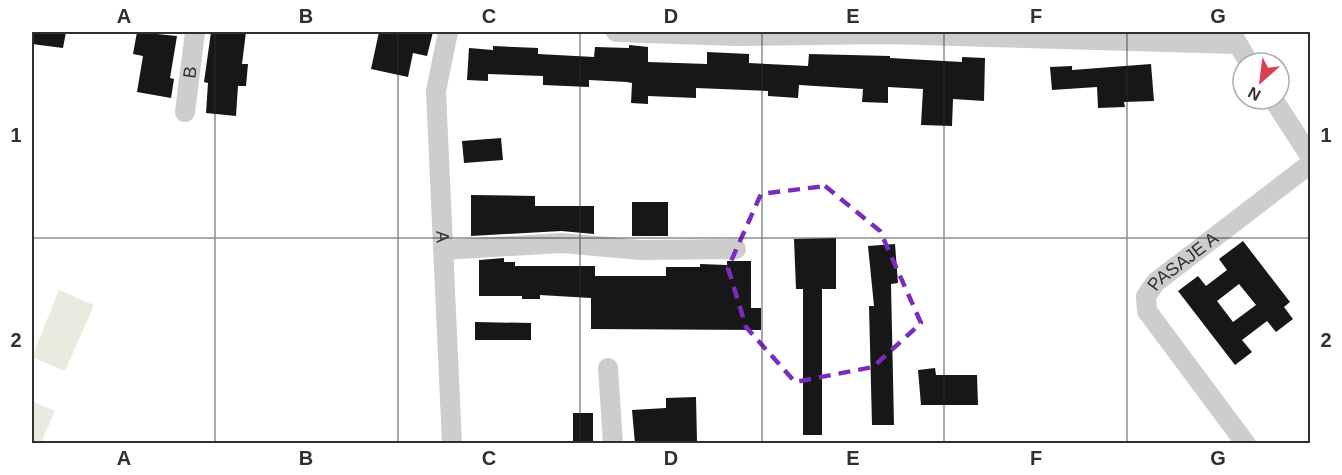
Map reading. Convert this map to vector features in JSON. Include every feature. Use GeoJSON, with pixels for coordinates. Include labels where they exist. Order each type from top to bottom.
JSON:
{"type":"FeatureCollection","features":[{"type":"Feature","properties":{"kind":"street","name":"B"},"geometry":{"type":"LineString","coordinates":[[185,112],[195,32]]}},
{"type":"Feature","properties":{"kind":"street","name":"A"},"geometry":{"type":"LineString","coordinates":[[448,32],[436,91],[452,444]]}},
{"type":"Feature","properties":{"kind":"street"},"geometry":{"type":"LineString","coordinates":[[616,32],[1233,38],[1241,51]]}},
{"type":"Feature","properties":{"kind":"street"},"geometry":{"type":"LineString","coordinates":[[1281,111],[1311,156]]}},
{"type":"Feature","properties":{"kind":"street","name":"PASAJE A"},"geometry":{"type":"LineString","coordinates":[[1246,444],[1147,311],[1146,296],[1156,282],[1311,164]]}},
{"type":"Feature","properties":{"kind":"street"},"geometry":{"type":"LineString","coordinates":[[443,250],[562,243],[640,250],[735,249]]}},
{"type":"Feature","properties":{"kind":"street"},"geometry":{"type":"LineString","coordinates":[[608,368],[613,444]]}},
{"type":"Feature","properties":{"kind":"highlighted area"},"geometry":{"type":"Polygon","coordinates":[[[825,186],[880,231],[921,323],[873,367],[795,382],[746,327],[728,268],[761,194],[825,186]]]}},
{"type":"Feature","properties":{"kind":"shaded area"},"geometry":{"type":"Polygon","coordinates":[[[59,290],[94,305],[65,371],[32,357],[59,290]]]}},
{"type":"Feature","properties":{"kind":"shaded area"},"geometry":{"type":"Polygon","coordinates":[[[32,401],[55,411],[41,443],[32,443],[32,401]]]}},
{"type":"Feature","properties":{"kind":"building"},"geometry":{"type":"Polygon","coordinates":[[[34,32],[66,32],[63,48],[32,44],[34,32]]]}},
{"type":"Feature","properties":{"kind":"building"},"geometry":{"type":"Polygon","coordinates":[[[137,32],[177,36],[170,78],[174,79],[171,98],[137,92],[143,56],[133,54],[137,32]]]}},
{"type":"Feature","properties":{"kind":"building"},"geometry":{"type":"Polygon","coordinates":[[[211,32],[246,32],[242,64],[248,64],[246,86],[238,86],[236,116],[206,113],[208,83],[204,82],[211,32]]]}},
{"type":"Feature","properties":{"kind":"building"},"geometry":{"type":"Polygon","coordinates":[[[379,32],[433,32],[427,56],[413,53],[408,77],[371,69],[379,32]]]}},
{"type":"Feature","properties":{"kind":"building"},"geometry":{"type":"Polygon","coordinates":[[[629,45],[648,47],[648,62],[707,64],[707,52],[749,54],[749,63],[808,66],[809,54],[890,56],[890,58],[962,62],[962,57],[985,58],[984,101],[953,99],[952,126],[921,125],[923,89],[888,87],[888,103],[862,102],[863,89],[799,85],[798,98],[768,96],[768,91],[696,88],[696,98],[648,96],[648,104],[631,103],[632,83],[627,82],[589,80],[589,87],[543,85],[543,76],[488,74],[488,81],[467,80],[469,48],[493,50],[493,46],[538,48],[538,54],[594,57],[595,47],[629,48],[629,45]]]}},
{"type":"Feature","properties":{"kind":"building"},"geometry":{"type":"Polygon","coordinates":[[[1151,64],[1154,101],[1124,102],[1125,107],[1098,108],[1097,87],[1052,90],[1050,67],[1072,66],[1072,70],[1151,64]]]}},
{"type":"Feature","properties":{"kind":"building"},"geometry":{"type":"Polygon","coordinates":[[[501,138],[503,160],[464,163],[462,141],[501,138]]]}},
{"type":"Feature","properties":{"kind":"building"},"geometry":{"type":"Polygon","coordinates":[[[471,195],[535,196],[535,206],[594,206],[594,234],[561,231],[471,236],[471,195]]]}},
{"type":"Feature","properties":{"kind":"building"},"geometry":{"type":"Polygon","coordinates":[[[632,202],[668,202],[668,236],[632,236],[632,202]]]}},
{"type":"Feature","properties":{"kind":"building"},"geometry":{"type":"Polygon","coordinates":[[[836,238],[836,289],[822,289],[822,435],[803,435],[803,289],[796,289],[794,239],[836,238]]]}},
{"type":"Feature","properties":{"kind":"building"},"geometry":{"type":"Polygon","coordinates":[[[1243,241],[1290,302],[1284,307],[1293,319],[1276,332],[1267,321],[1242,340],[1252,352],[1235,365],[1178,291],[1198,276],[1206,286],[1227,270],[1219,259],[1243,241]],[[1239,284],[1217,301],[1233,322],[1256,305],[1239,284]]]}},
{"type":"Feature","properties":{"kind":"building"},"geometry":{"type":"Polygon","coordinates":[[[895,244],[898,283],[891,284],[894,425],[872,425],[869,306],[874,306],[868,246],[895,244]]]}},
{"type":"Feature","properties":{"kind":"building"},"geometry":{"type":"Polygon","coordinates":[[[504,258],[504,262],[515,262],[515,266],[595,266],[595,276],[666,276],[666,267],[700,267],[700,264],[727,265],[727,261],[751,261],[751,308],[761,308],[761,330],[591,329],[591,298],[540,295],[540,299],[522,299],[522,296],[479,296],[479,260],[504,258]]]}},
{"type":"Feature","properties":{"kind":"building"},"geometry":{"type":"Polygon","coordinates":[[[475,322],[531,323],[531,340],[475,340],[475,322]]]}},
{"type":"Feature","properties":{"kind":"building"},"geometry":{"type":"Polygon","coordinates":[[[935,368],[936,375],[977,375],[978,405],[921,405],[918,370],[935,368]]]}},
{"type":"Feature","properties":{"kind":"building"},"geometry":{"type":"Polygon","coordinates":[[[696,397],[697,442],[635,444],[632,410],[666,408],[666,398],[696,397]]]}},
{"type":"Feature","properties":{"kind":"building"},"geometry":{"type":"Polygon","coordinates":[[[573,413],[593,413],[593,442],[573,442],[573,413]]]}}]}
